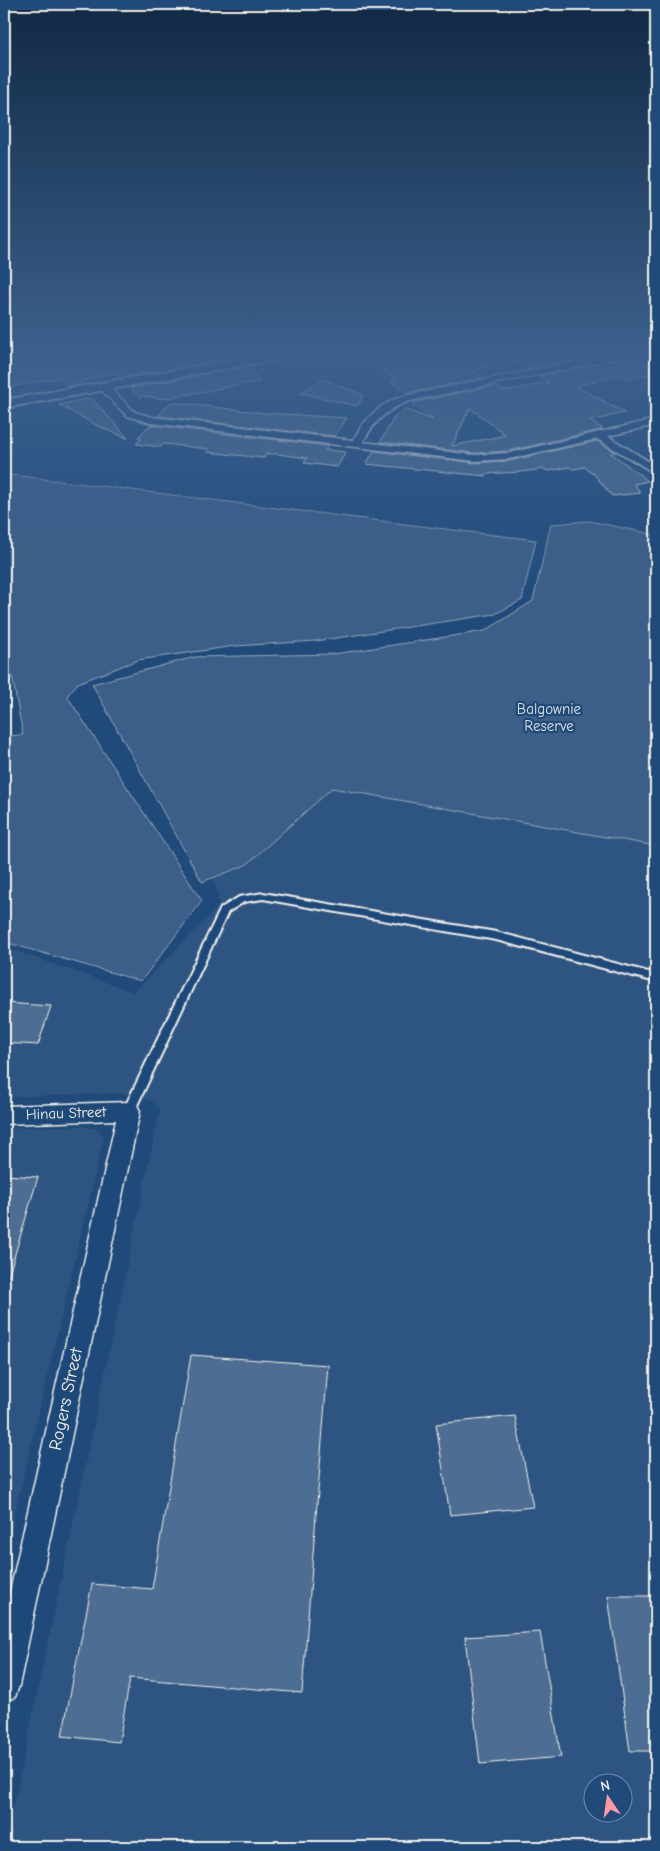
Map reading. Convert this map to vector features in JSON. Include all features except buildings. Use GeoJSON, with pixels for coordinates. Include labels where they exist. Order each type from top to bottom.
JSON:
{"type":"FeatureCollection","features":[{"type":"Feature","properties":{"kind":"street"},"geometry":{"type":"LineString","coordinates":[[325,440],[460,457],[487,458],[509,456],[576,440]]}},
{"type":"Feature","properties":{"kind":"street"},"geometry":{"type":"LineString","coordinates":[[356,444],[358,440]]}},
{"type":"Feature","properties":{"kind":"street"},"geometry":{"type":"LineString","coordinates":[[608,440],[656,471]]}},
{"type":"Feature","properties":{"kind":"street","name":"Hinau Street"},"geometry":{"type":"LineString","coordinates":[[4,1115],[129,1111]]}},
{"type":"Feature","properties":{"kind":"street","name":"Rogers Street"},"geometry":{"type":"LineString","coordinates":[[4,1686],[129,1111]]}},
{"type":"Feature","properties":{"kind":"lane"},"geometry":{"type":"LineString","coordinates":[[129,1111],[224,910],[242,899],[263,896],[496,936],[656,978]]}},
{"type":"Feature","properties":{"kind":"shaded area"},"geometry":{"type":"Polygon","coordinates":[[[332,788],[656,846],[656,1847],[5,1847],[160,1109],[152,1101],[120,1093],[4,1097],[4,947],[134,992],[219,906],[213,878],[246,865],[332,788]]]}},
{"type":"Feature","properties":{"kind":"shaded area"},"geometry":{"type":"Polygon","coordinates":[[[81,1126],[98,1129],[104,1137],[4,1559],[4,1128],[81,1126]]]}},
{"type":"Feature","properties":{"kind":"green space"},"geometry":{"type":"Polygon","coordinates":[[[4,474],[536,540],[522,600],[495,614],[316,641],[235,646],[138,660],[78,683],[67,696],[202,901],[141,981],[4,942],[4,736],[23,735],[4,633],[4,474]]]}},
{"type":"Feature","properties":{"kind":"green space","name":"Balgownie Reserve"},"geometry":{"type":"Polygon","coordinates":[[[590,521],[656,535],[656,846],[332,788],[246,865],[202,882],[92,684],[195,657],[334,654],[485,631],[533,601],[551,524],[590,521]]]}}]}
